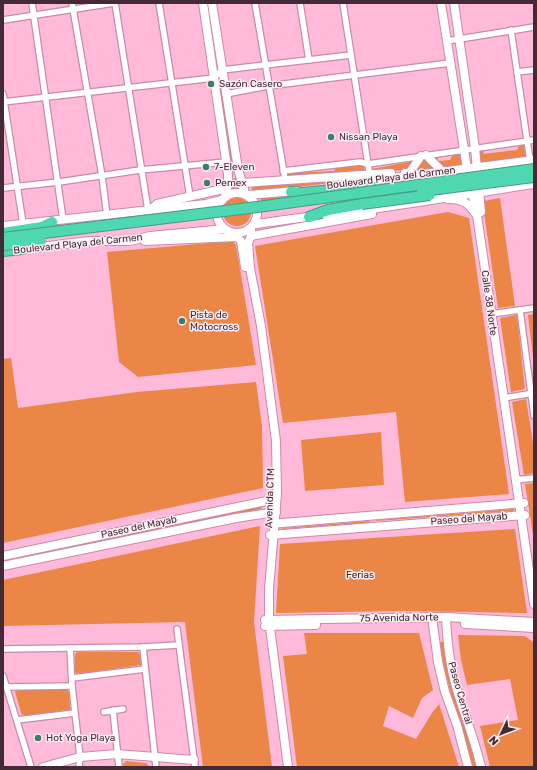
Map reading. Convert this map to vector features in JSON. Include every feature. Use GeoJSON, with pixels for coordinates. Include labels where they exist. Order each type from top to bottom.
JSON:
{"type":"FeatureCollection","features":[{"type":"Feature","properties":{"kind":"highway"},"geometry":{"type":"LineString","coordinates":[[309,217],[328,210],[470,187],[533,164]]}},
{"type":"Feature","properties":{"kind":"highway"},"geometry":{"type":"LineString","coordinates":[[3,245],[470,187],[534,177]]}},
{"type":"Feature","properties":{"kind":"highway"},"geometry":{"type":"LineString","coordinates":[[291,192],[303,193],[370,181],[444,178],[470,187]]}},
{"type":"Feature","properties":{"kind":"highway"},"geometry":{"type":"LineString","coordinates":[[3,238],[265,206],[470,187]]}},
{"type":"Feature","properties":{"kind":"highway"},"geometry":{"type":"LineString","coordinates":[[3,233],[42,227],[52,222]]}},
{"type":"Feature","properties":{"kind":"highway"},"geometry":{"type":"LineString","coordinates":[[3,251],[22,249]]}},
{"type":"Feature","properties":{"kind":"main road"},"geometry":{"type":"LineString","coordinates":[[202,3],[226,162],[228,184],[223,199]]}},
{"type":"Feature","properties":{"kind":"main road"},"geometry":{"type":"LineString","coordinates":[[212,3],[238,169],[247,194],[257,206],[258,214],[253,230]]}},
{"type":"Feature","properties":{"kind":"main road","name":"Calle 38 Norte"},"geometry":{"type":"LineString","coordinates":[[441,3],[470,187],[493,314]]}},
{"type":"Feature","properties":{"kind":"main road","name":"Calle 38 Norte"},"geometry":{"type":"LineString","coordinates":[[454,3],[477,168],[470,187],[477,215],[532,565],[534,604]]}},
{"type":"Feature","properties":{"kind":"main road"},"geometry":{"type":"LineString","coordinates":[[408,176],[423,156],[443,171],[451,186],[450,193],[442,198]]}},
{"type":"Feature","properties":{"kind":"main road"},"geometry":{"type":"LineString","coordinates":[[516,162],[508,171],[508,176],[512,183],[520,186]]}},
{"type":"Feature","properties":{"kind":"main road","name":"Boulevard Playa del Carmen"},"geometry":{"type":"LineString","coordinates":[[243,183],[285,179],[370,181],[516,162],[533,164]]}},
{"type":"Feature","properties":{"kind":"main road"},"geometry":{"type":"LineString","coordinates":[[149,210],[157,204],[224,189],[228,184]]}},
{"type":"Feature","properties":{"kind":"main road"},"geometry":{"type":"LineString","coordinates":[[130,241],[158,242],[235,235],[309,217],[387,208],[442,198],[470,187],[520,186],[534,184]]}},
{"type":"Feature","properties":{"kind":"main road"},"geometry":{"type":"LineString","coordinates":[[235,235],[219,223],[216,214],[217,206],[223,199],[230,194],[291,192]]}},
{"type":"Feature","properties":{"kind":"main road"},"geometry":{"type":"LineString","coordinates":[[442,198],[462,200],[470,205],[477,215]]}},
{"type":"Feature","properties":{"kind":"main road"},"geometry":{"type":"LineString","coordinates":[[3,226],[52,222],[206,204],[223,199]]}},
{"type":"Feature","properties":{"kind":"main road"},"geometry":{"type":"LineString","coordinates":[[253,230],[354,218],[381,212],[387,208]]}},
{"type":"Feature","properties":{"kind":"main road","name":"Boulevard Playa del Carmen"},"geometry":{"type":"LineString","coordinates":[[22,249],[89,241],[130,241],[150,236],[224,228]]}},
{"type":"Feature","properties":{"kind":"main road","name":"Avenida CTM"},"geometry":{"type":"LineString","coordinates":[[253,230],[248,243],[250,268],[261,326],[276,441],[267,623],[283,767]]}},
{"type":"Feature","properties":{"kind":"main road","name":"Avenida CTM"},"geometry":{"type":"LineString","coordinates":[[235,235],[241,241],[272,444],[274,499]]}},
{"type":"Feature","properties":{"kind":"main road","name":"Paseo del Mayab"},"geometry":{"type":"LineString","coordinates":[[3,556],[274,499]]}},
{"type":"Feature","properties":{"kind":"main road","name":"Paseo del Mayab"},"geometry":{"type":"LineString","coordinates":[[272,524],[522,504]]}},
{"type":"Feature","properties":{"kind":"main road","name":"Paseo del Mayab"},"geometry":{"type":"LineString","coordinates":[[3,566],[134,538],[273,512]]}},
{"type":"Feature","properties":{"kind":"main road","name":"Paseo del Mayab"},"geometry":{"type":"LineString","coordinates":[[271,535],[524,515]]}},
{"type":"Feature","properties":{"kind":"main road","name":"75 Avenida Norte"},"geometry":{"type":"LineString","coordinates":[[267,623],[284,626],[433,620]]}},
{"type":"Feature","properties":{"kind":"main road","name":"75 Avenida Norte"},"geometry":{"type":"LineString","coordinates":[[267,623],[433,620],[534,622]]}},
{"type":"Feature","properties":{"kind":"main road","name":"Paseo Central"},"geometry":{"type":"LineString","coordinates":[[433,620],[438,662],[445,692],[457,725],[468,767]]}},
{"type":"Feature","properties":{"kind":"main road","name":"75 Avenida Norte"},"geometry":{"type":"LineString","coordinates":[[446,620],[534,628]]}},
{"type":"Feature","properties":{"kind":"main road","name":"Paseo Central"},"geometry":{"type":"LineString","coordinates":[[446,620],[450,658],[457,690],[477,748],[481,767]]}},
{"type":"Feature","properties":{"kind":"main road","name":"Avenida CTM"},"geometry":{"type":"LineString","coordinates":[[267,623],[271,640],[288,767]]}},
{"type":"Feature","properties":{"kind":"main road"},"geometry":{"type":"LineString","coordinates":[[271,640],[277,629],[284,626]]}},
{"type":"Feature","properties":{"kind":"main road"},"geometry":{"type":"LineString","coordinates":[[43,767],[80,757],[117,754],[154,757],[194,763]]}},
{"type":"Feature","properties":{"kind":"street"},"geometry":{"type":"LineString","coordinates":[[32,3],[64,220]]}},
{"type":"Feature","properties":{"kind":"street"},"geometry":{"type":"LineString","coordinates":[[72,3],[102,176],[107,216]]}},
{"type":"Feature","properties":{"kind":"street"},"geometry":{"type":"LineString","coordinates":[[3,20],[115,3],[140,170],[149,210]]}},
{"type":"Feature","properties":{"kind":"street"},"geometry":{"type":"LineString","coordinates":[[160,3],[171,83],[190,197]]}},
{"type":"Feature","properties":{"kind":"street"},"geometry":{"type":"LineString","coordinates":[[255,3],[264,64],[285,179]]}},
{"type":"Feature","properties":{"kind":"street"},"geometry":{"type":"LineString","coordinates":[[300,3],[309,60]]}},
{"type":"Feature","properties":{"kind":"street"},"geometry":{"type":"LineString","coordinates":[[343,3],[370,181]]}},
{"type":"Feature","properties":{"kind":"street"},"geometry":{"type":"LineString","coordinates":[[447,41],[534,27]]}},
{"type":"Feature","properties":{"kind":"street"},"geometry":{"type":"LineString","coordinates":[[511,30],[527,141],[533,164]]}},
{"type":"Feature","properties":{"kind":"street"},"geometry":{"type":"LineString","coordinates":[[4,102],[214,78],[222,70],[351,55]]}},
{"type":"Feature","properties":{"kind":"street"},"geometry":{"type":"LineString","coordinates":[[226,94],[268,86],[450,63]]}},
{"type":"Feature","properties":{"kind":"street"},"geometry":{"type":"LineString","coordinates":[[517,72],[534,70]]}},
{"type":"Feature","properties":{"kind":"street"},"geometry":{"type":"LineString","coordinates":[[3,94],[23,224]]}},
{"type":"Feature","properties":{"kind":"street"},"geometry":{"type":"LineString","coordinates":[[283,171],[360,162],[368,164],[534,140]]}},
{"type":"Feature","properties":{"kind":"street"},"geometry":{"type":"LineString","coordinates":[[3,188],[59,182],[140,170],[226,162]]}},
{"type":"Feature","properties":{"kind":"street"},"geometry":{"type":"LineString","coordinates":[[493,314],[534,308]]}},
{"type":"Feature","properties":{"kind":"street"},"geometry":{"type":"LineString","coordinates":[[520,310],[534,416]]}},
{"type":"Feature","properties":{"kind":"street"},"geometry":{"type":"LineString","coordinates":[[506,398],[532,393]]}},
{"type":"Feature","properties":{"kind":"street"},"geometry":{"type":"LineString","coordinates":[[518,480],[534,478]]}},
{"type":"Feature","properties":{"kind":"street"},"geometry":{"type":"LineString","coordinates":[[177,629],[194,763]]}},
{"type":"Feature","properties":{"kind":"street"},"geometry":{"type":"LineString","coordinates":[[3,649],[143,648],[179,645]]}},
{"type":"Feature","properties":{"kind":"street"},"geometry":{"type":"LineString","coordinates":[[70,648],[72,686],[80,757],[79,767]]}},
{"type":"Feature","properties":{"kind":"street"},"geometry":{"type":"LineString","coordinates":[[143,648],[156,767]]}},
{"type":"Feature","properties":{"kind":"street"},"geometry":{"type":"LineString","coordinates":[[72,678],[146,669]]}},
{"type":"Feature","properties":{"kind":"street"},"geometry":{"type":"LineString","coordinates":[[3,676],[31,767]]}},
{"type":"Feature","properties":{"kind":"street"},"geometry":{"type":"LineString","coordinates":[[6,687],[72,686]]}},
{"type":"Feature","properties":{"kind":"street"},"geometry":{"type":"LineString","coordinates":[[104,712],[123,709]]}},
{"type":"Feature","properties":{"kind":"street"},"geometry":{"type":"LineString","coordinates":[[113,710],[119,767]]}},
{"type":"Feature","properties":{"kind":"street"},"geometry":{"type":"LineString","coordinates":[[17,720],[75,713]]}},
{"type":"Feature","properties":{"kind":"green space"},"geometry":{"type":"Polygon","coordinates":[[[205,3],[209,3],[218,67],[216,67],[205,3]]]}},
{"type":"Feature","properties":{"kind":"green space"},"geometry":{"type":"Polygon","coordinates":[[[218,79],[221,80],[235,171],[233,172],[218,79]]]}},
{"type":"Feature","properties":{"kind":"green space"},"geometry":{"type":"Polygon","coordinates":[[[524,145],[526,158],[481,163],[479,151],[485,150],[483,154],[517,150],[519,146],[524,145]]]}},
{"type":"Feature","properties":{"kind":"green space"},"geometry":{"type":"Polygon","coordinates":[[[462,153],[464,162],[461,166],[443,168],[432,158],[438,157],[438,161],[450,160],[453,154],[462,153]]]}},
{"type":"Feature","properties":{"kind":"green space"},"geometry":{"type":"Polygon","coordinates":[[[427,159],[437,168],[413,170],[420,160],[427,159]]]}},
{"type":"Feature","properties":{"kind":"green space"},"geometry":{"type":"Polygon","coordinates":[[[415,161],[408,170],[372,172],[371,169],[415,161]]]}},
{"type":"Feature","properties":{"kind":"green space"},"geometry":{"type":"Polygon","coordinates":[[[363,165],[365,171],[287,176],[288,173],[334,171],[336,167],[363,165]]]}},
{"type":"Feature","properties":{"kind":"green space"},"geometry":{"type":"Polygon","coordinates":[[[356,177],[356,180],[254,192],[252,190],[252,187],[255,184],[356,177]]]}},
{"type":"Feature","properties":{"kind":"green space"},"geometry":{"type":"Polygon","coordinates":[[[236,178],[241,190],[232,190],[232,179],[236,178]]]}},
{"type":"Feature","properties":{"kind":"green space"},"geometry":{"type":"Polygon","coordinates":[[[364,189],[262,202],[260,198],[364,189]]]}},
{"type":"Feature","properties":{"kind":"green space"},"geometry":{"type":"Polygon","coordinates":[[[237,198],[247,202],[251,212],[247,222],[237,226],[227,222],[223,212],[227,202],[237,198]]]}},
{"type":"Feature","properties":{"kind":"green space"},"geometry":{"type":"Polygon","coordinates":[[[500,198],[515,306],[498,308],[484,213],[484,201],[500,198]]]}},
{"type":"Feature","properties":{"kind":"green space"},"geometry":{"type":"Polygon","coordinates":[[[448,212],[469,218],[509,494],[405,502],[396,412],[283,423],[255,246],[448,212]]]}},
{"type":"Feature","properties":{"kind":"green space","name":"Pista de Motocross"},"geometry":{"type":"Polygon","coordinates":[[[232,241],[236,245],[256,365],[138,377],[119,362],[107,252],[232,241]]]}},
{"type":"Feature","properties":{"kind":"green space"},"geometry":{"type":"Polygon","coordinates":[[[534,314],[534,366],[528,315],[534,314]]]}},
{"type":"Feature","properties":{"kind":"green space"},"geometry":{"type":"Polygon","coordinates":[[[517,315],[525,389],[511,392],[500,318],[517,315]]]}},
{"type":"Feature","properties":{"kind":"green space"},"geometry":{"type":"Polygon","coordinates":[[[11,358],[18,408],[137,392],[256,382],[262,426],[263,488],[3,543],[3,359],[11,358]]]}},
{"type":"Feature","properties":{"kind":"green space"},"geometry":{"type":"Polygon","coordinates":[[[526,399],[534,449],[534,473],[524,475],[512,402],[526,399]]]}},
{"type":"Feature","properties":{"kind":"green space"},"geometry":{"type":"Polygon","coordinates":[[[381,432],[384,485],[305,491],[301,440],[381,432]]]}},
{"type":"Feature","properties":{"kind":"green space"},"geometry":{"type":"Polygon","coordinates":[[[534,483],[534,541],[525,484],[534,483]]]}},
{"type":"Feature","properties":{"kind":"green space"},"geometry":{"type":"Polygon","coordinates":[[[261,506],[261,509],[3,562],[3,560],[261,506]]]}},
{"type":"Feature","properties":{"kind":"green space"},"geometry":{"type":"Polygon","coordinates":[[[514,509],[514,511],[376,521],[377,520],[514,509]]]}},
{"type":"Feature","properties":{"kind":"green space"},"geometry":{"type":"Polygon","coordinates":[[[369,521],[369,523],[281,529],[283,528],[369,521]]]}},
{"type":"Feature","properties":{"kind":"green space"},"geometry":{"type":"Polygon","coordinates":[[[260,526],[254,622],[272,767],[203,767],[185,622],[3,626],[3,580],[260,526]]]}},
{"type":"Feature","properties":{"kind":"green space","name":"Ferias"},"geometry":{"type":"Polygon","coordinates":[[[515,529],[527,613],[404,611],[276,613],[280,544],[515,529]]]}},
{"type":"Feature","properties":{"kind":"green space"},"geometry":{"type":"Polygon","coordinates":[[[304,633],[419,633],[433,690],[422,698],[413,718],[389,706],[383,726],[416,739],[439,704],[459,767],[297,767],[283,656],[307,654],[304,633]]]}},
{"type":"Feature","properties":{"kind":"green space"},"geometry":{"type":"Polygon","coordinates":[[[458,635],[525,636],[533,642],[534,767],[490,767],[480,726],[518,720],[510,679],[467,685],[461,660],[458,635]]]}},
{"type":"Feature","properties":{"kind":"green space"},"geometry":{"type":"Polygon","coordinates":[[[440,642],[443,642],[450,674],[476,767],[473,767],[450,689],[442,658],[440,642]]]}},
{"type":"Feature","properties":{"kind":"green space"},"geometry":{"type":"Polygon","coordinates":[[[77,652],[138,652],[140,654],[141,665],[78,674],[75,672],[75,655],[77,652]]]}},
{"type":"Feature","properties":{"kind":"green space"},"geometry":{"type":"Polygon","coordinates":[[[66,689],[69,692],[70,709],[24,716],[21,713],[15,692],[17,690],[66,689]]]}},
{"type":"Feature","properties":{"kind":"green space"},"geometry":{"type":"Polygon","coordinates":[[[126,761],[146,763],[150,767],[123,767],[123,764],[126,761]]]}},
{"type":"Feature","properties":{"kind":"place","name":"Sazón Casero"},"geometry":{"type":"Point","coordinates":[211,84]}},
{"type":"Feature","properties":{"kind":"place","name":"Nissan Playa"},"geometry":{"type":"Point","coordinates":[331,137]}},
{"type":"Feature","properties":{"kind":"place","name":"7-Eleven"},"geometry":{"type":"Point","coordinates":[206,167]}},
{"type":"Feature","properties":{"kind":"place","name":"Pemex"},"geometry":{"type":"Point","coordinates":[207,183]}},
{"type":"Feature","properties":{"kind":"place","name":"Pista de Motocross"},"geometry":{"type":"Point","coordinates":[182,321]}},
{"type":"Feature","properties":{"kind":"place","name":"Hot Yoga Playa"},"geometry":{"type":"Point","coordinates":[38,738]}}]}
